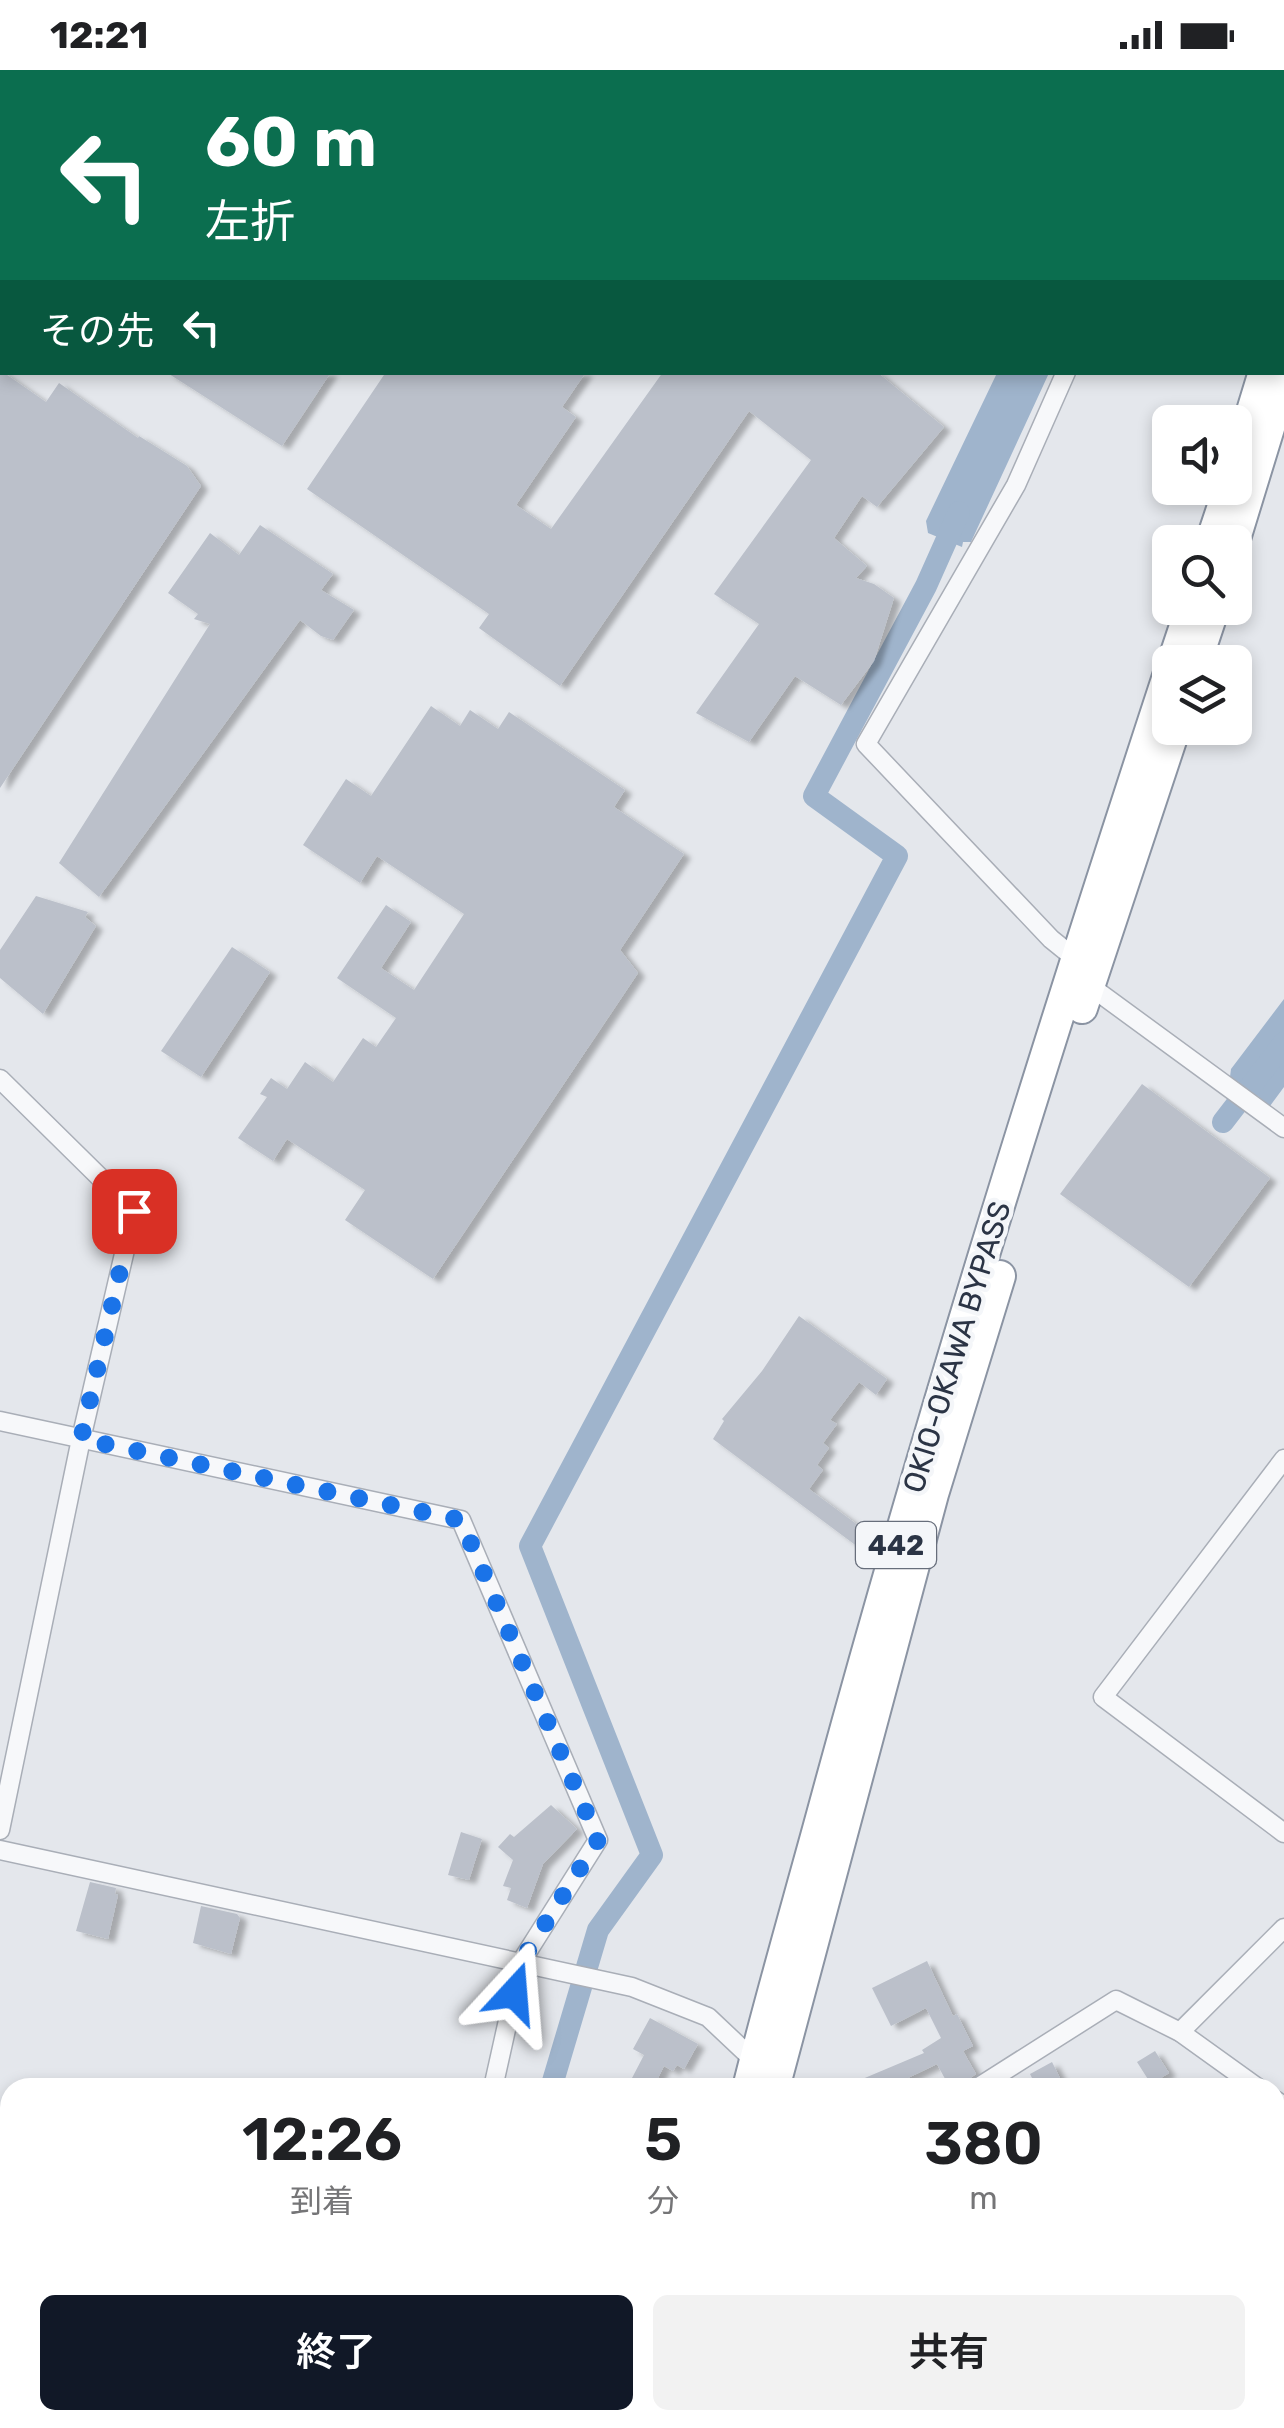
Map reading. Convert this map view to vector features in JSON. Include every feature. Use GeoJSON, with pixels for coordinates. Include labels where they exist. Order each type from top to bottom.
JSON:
{"type":"FeatureCollection","features":[{"type":"Feature","properties":{"kind":"highway"},"geometry":{"type":"LineString","coordinates":[[1252,411],[1263,375]]}},
{"type":"Feature","properties":{"kind":"highway"},"geometry":{"type":"LineString","coordinates":[[1239,525],[1284,379]]}},
{"type":"Feature","properties":{"kind":"highway","name":"OKIO-OKAWA BYPASS"},"geometry":{"type":"LineString","coordinates":[[767,2078],[1152,733]]}},
{"type":"Feature","properties":{"kind":"highway","name":"OKIO-OKAWA BYPASS"},"geometry":{"type":"LineString","coordinates":[[1077,993],[1170,745]]}},
{"type":"Feature","properties":{"kind":"street"},"geometry":{"type":"LineString","coordinates":[[1065,375],[1016,485],[866,744],[1051,939],[1077,993],[1284,1128]]}},
{"type":"Feature","properties":{"kind":"street"},"geometry":{"type":"LineString","coordinates":[[0,1079],[134,1211],[81,1439],[0,1830]]}},
{"type":"Feature","properties":{"kind":"street"},"geometry":{"type":"LineString","coordinates":[[0,1422],[461,1520],[598,1840],[521,1962],[496,2078]]}},
{"type":"Feature","properties":{"kind":"street"},"geometry":{"type":"LineString","coordinates":[[1284,1459],[1102,1698],[1284,1833]]}},
{"type":"Feature","properties":{"kind":"street"},"geometry":{"type":"LineString","coordinates":[[0,1850],[632,1988],[708,2016],[763,2078]]}},
{"type":"Feature","properties":{"kind":"street"},"geometry":{"type":"LineString","coordinates":[[1180,2032],[1284,1928]]}},
{"type":"Feature","properties":{"kind":"street"},"geometry":{"type":"LineString","coordinates":[[993,2078],[1116,2000],[1180,2032],[1244,2078]]}},
{"type":"Feature","properties":{"kind":"water"},"geometry":{"type":"Polygon","coordinates":[[[996,375],[1048,375],[971,542],[963,542],[962,547],[928,533],[926,521],[996,375]]]}},
{"type":"Feature","properties":{"kind":"water"},"geometry":{"type":"Polygon","coordinates":[[[1284,999],[1284,1087],[1270,1106],[1255,1094],[1250,1100],[1230,1077],[1231,1069],[1284,999]]]}},
{"type":"Feature","properties":{"kind":"building"},"geometry":{"type":"Polygon","coordinates":[[[0,375],[7,375],[46,402],[59,383],[138,438],[187,466],[201,486],[0,788],[0,375]]]}},
{"type":"Feature","properties":{"kind":"building"},"geometry":{"type":"Polygon","coordinates":[[[171,375],[329,375],[282,446],[171,375]]]}},
{"type":"Feature","properties":{"kind":"building"},"geometry":{"type":"Polygon","coordinates":[[[384,375],[584,375],[562,407],[576,417],[516,505],[551,529],[661,375],[881,375],[944,427],[877,507],[862,496],[834,538],[867,566],[856,578],[874,584],[894,598],[874,661],[841,705],[795,676],[749,742],[696,713],[759,624],[714,594],[811,460],[749,411],[560,686],[479,628],[489,614],[307,489],[384,375]]]}},
{"type":"Feature","properties":{"kind":"building"},"geometry":{"type":"Polygon","coordinates":[[[260,525],[333,574],[321,590],[354,610],[333,640],[300,620],[99,897],[59,863],[210,624],[194,619],[198,614],[168,593],[210,533],[239,555],[260,525]]]}},
{"type":"Feature","properties":{"kind":"building"},"geometry":{"type":"Polygon","coordinates":[[[431,706],[460,726],[470,710],[498,729],[509,712],[625,790],[614,807],[684,854],[620,950],[638,973],[433,1279],[345,1220],[365,1190],[287,1139],[273,1161],[238,1138],[267,1097],[260,1094],[271,1078],[287,1089],[305,1062],[333,1082],[363,1038],[376,1047],[396,1018],[337,978],[386,905],[411,922],[381,968],[414,990],[464,914],[377,856],[360,883],[303,845],[346,779],[371,796],[431,706]]]}},
{"type":"Feature","properties":{"kind":"building"},"geometry":{"type":"Polygon","coordinates":[[[36,896],[88,912],[85,917],[96,926],[43,1014],[0,978],[0,950],[36,896]]]}},
{"type":"Feature","properties":{"kind":"building"},"geometry":{"type":"Polygon","coordinates":[[[232,947],[270,972],[201,1077],[161,1051],[232,947]]]}},
{"type":"Feature","properties":{"kind":"building"},"geometry":{"type":"Polygon","coordinates":[[[1142,1084],[1270,1178],[1189,1287],[1060,1194],[1142,1084]]]}},
{"type":"Feature","properties":{"kind":"building"},"geometry":{"type":"Polygon","coordinates":[[[799,1316],[887,1379],[876,1395],[859,1382],[830,1420],[837,1424],[823,1443],[829,1448],[817,1465],[823,1470],[809,1489],[870,1534],[858,1547],[713,1439],[722,1419],[762,1371],[799,1316]]]}},
{"type":"Feature","properties":{"kind":"building"},"geometry":{"type":"Polygon","coordinates":[[[551,1805],[577,1829],[543,1864],[527,1908],[507,1900],[511,1888],[503,1886],[513,1860],[498,1847],[551,1805]]]}},
{"type":"Feature","properties":{"kind":"building"},"geometry":{"type":"Polygon","coordinates":[[[461,1832],[482,1839],[469,1880],[448,1875],[461,1832]]]}},
{"type":"Feature","properties":{"kind":"building"},"geometry":{"type":"Polygon","coordinates":[[[90,1882],[116,1888],[118,1895],[108,1939],[76,1931],[90,1882]]]}},
{"type":"Feature","properties":{"kind":"building"},"geometry":{"type":"Polygon","coordinates":[[[201,1906],[240,1918],[231,1954],[193,1943],[201,1906]]]}},
{"type":"Feature","properties":{"kind":"building"},"geometry":{"type":"Polygon","coordinates":[[[927,1961],[953,2016],[957,2014],[973,2046],[963,2051],[976,2074],[970,2078],[945,2078],[937,2064],[908,2078],[865,2078],[924,2053],[922,2050],[941,2038],[926,2008],[891,2026],[872,1988],[927,1961]]]}},
{"type":"Feature","properties":{"kind":"building"},"geometry":{"type":"Polygon","coordinates":[[[650,2018],[698,2044],[684,2069],[677,2065],[673,2071],[664,2066],[658,2078],[632,2078],[644,2055],[633,2049],[650,2018]]]}},
{"type":"Feature","properties":{"kind":"building"},"geometry":{"type":"Polygon","coordinates":[[[1155,2051],[1169,2073],[1161,2078],[1147,2078],[1137,2062],[1155,2051]]]}},
{"type":"Feature","properties":{"kind":"building"},"geometry":{"type":"Polygon","coordinates":[[[1052,2062],[1060,2078],[1032,2078],[1030,2074],[1052,2062]]]}},
{"type":"Feature","properties":{"kind":"waterway"},"geometry":{"type":"LineString","coordinates":[[554,2078],[598,1930],[652,1855],[530,1546],[897,856],[814,796],[926,586],[959,512]]}},
{"type":"Feature","properties":{"kind":"waterway"},"geometry":{"type":"LineString","coordinates":[[1223,1122],[1284,1043]]}},
{"type":"Feature","properties":{"kind":"route"},"geometry":{"type":"LineString","coordinates":[[134,1211],[81,1439],[461,1520],[598,1840],[521,1962],[514,1993]]}}]}
